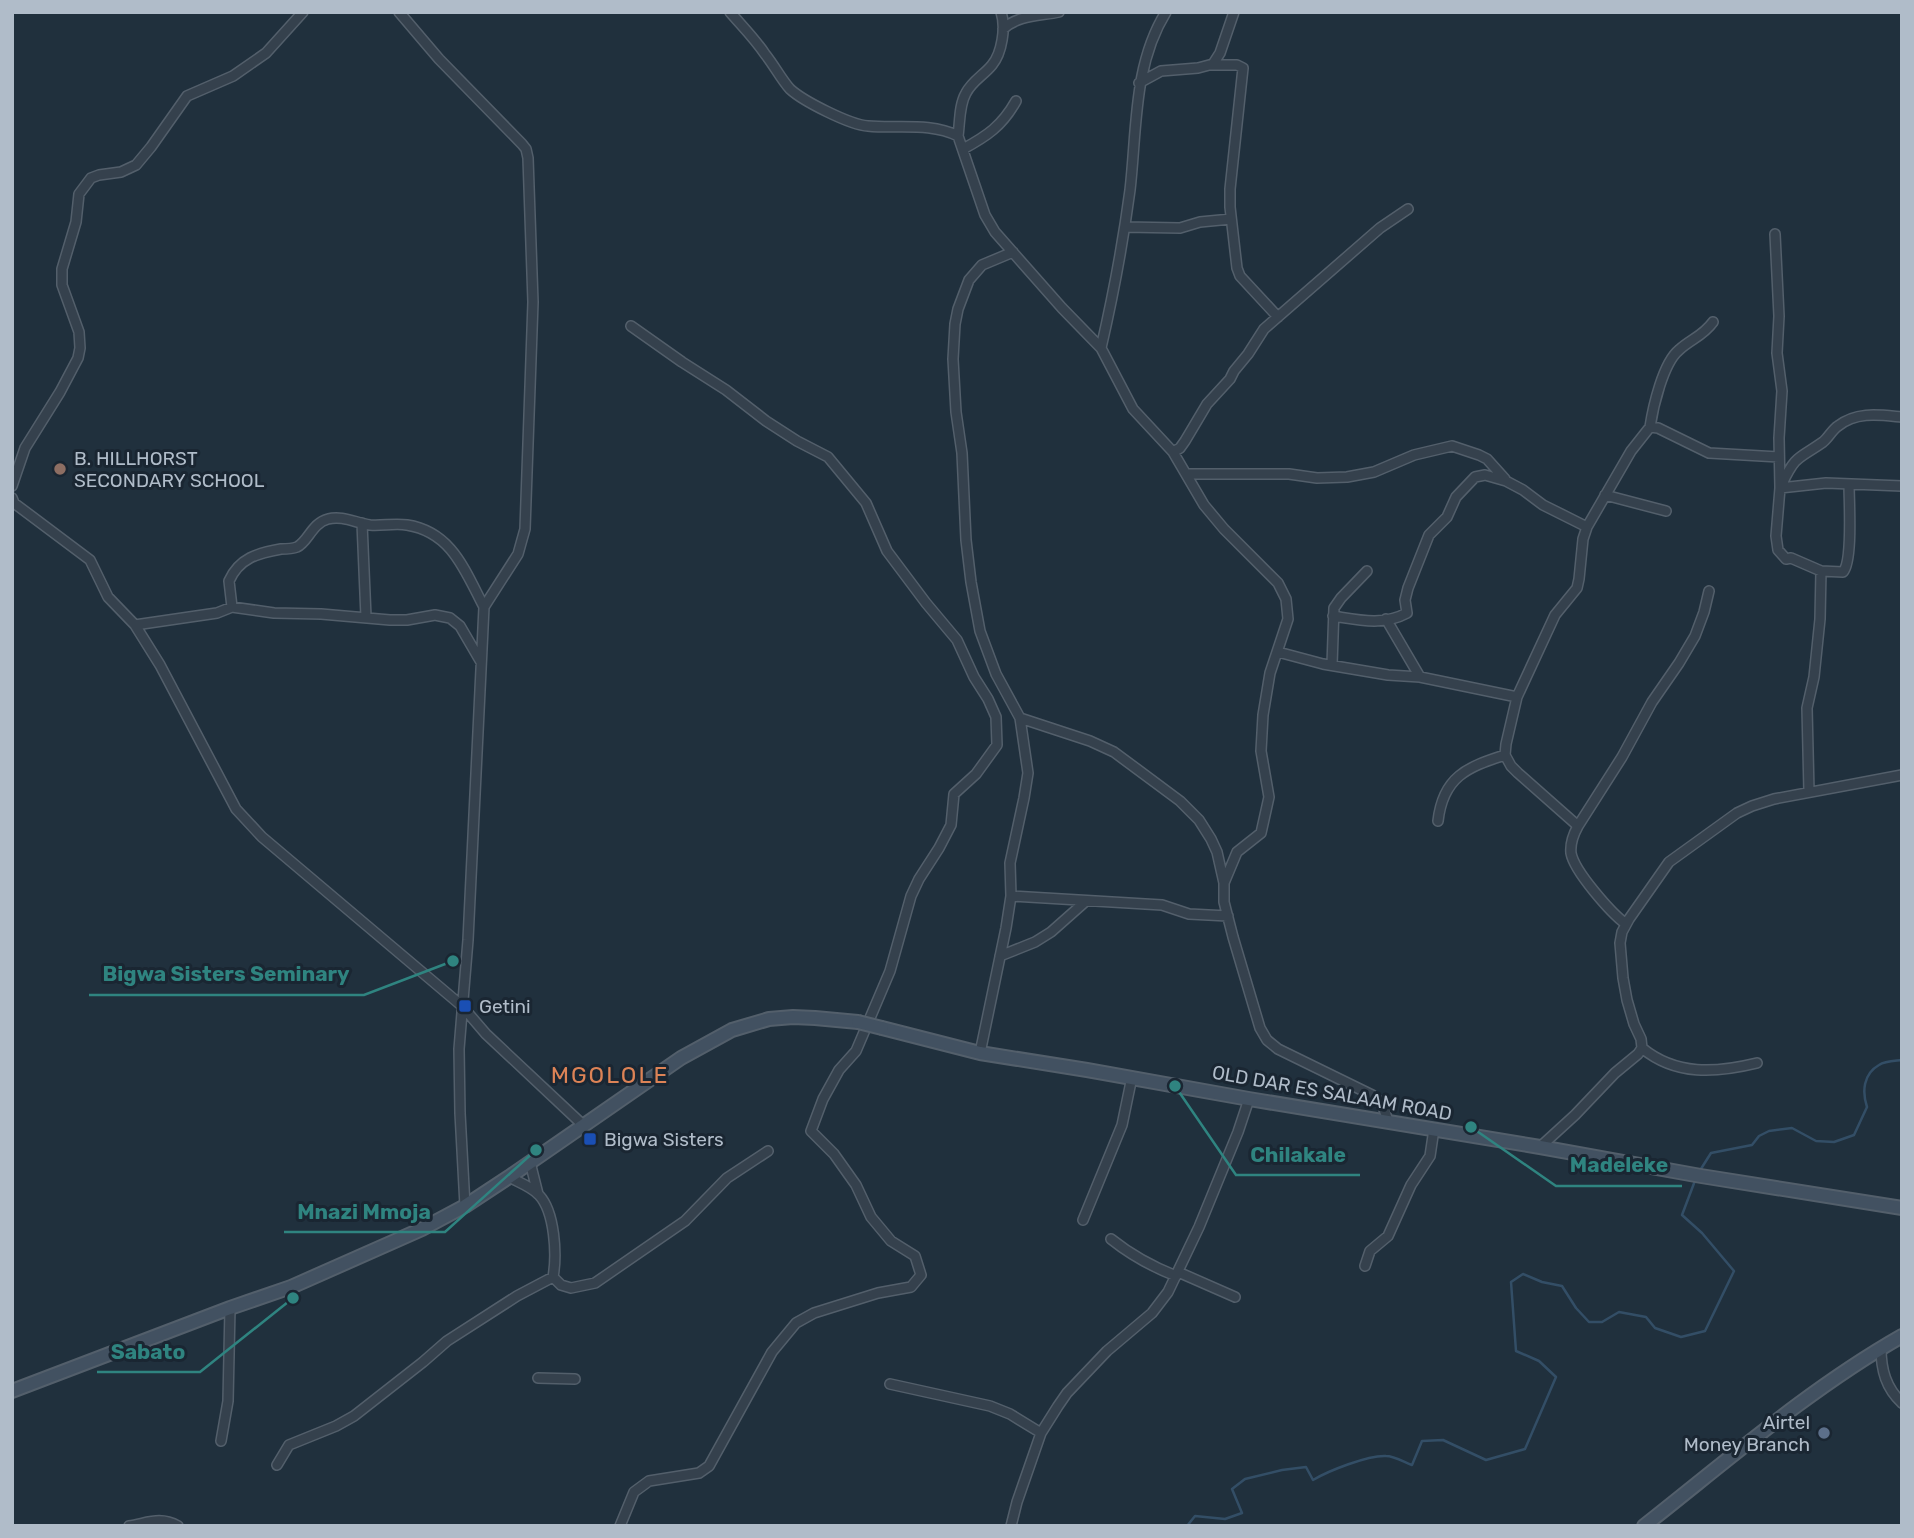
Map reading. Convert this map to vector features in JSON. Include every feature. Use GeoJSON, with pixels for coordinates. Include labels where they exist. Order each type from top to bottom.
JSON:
{"type":"FeatureCollection","features":[{"type":"Feature","properties":{"kind":"street"},"geometry":{"type":"LineString","coordinates":[[12,485],[24,448],[60,393],[78,358],[79,332],[62,285],[62,270],[76,222],[79,194],[91,178],[105,173],[121,172],[136,165],[187,96],[233,76],[266,53],[303,12]]}},
{"type":"Feature","properties":{"kind":"street"},"geometry":{"type":"LineString","coordinates":[[399,12],[439,59],[523,145],[528,158],[533,302],[525,529],[518,554],[484,607],[471,889],[459,1049],[465,1206]]}},
{"type":"Feature","properties":{"kind":"street"},"geometry":{"type":"LineString","coordinates":[[730,12],[763,50],[789,88],[810,102],[863,126],[923,127],[958,136]]}},
{"type":"Feature","properties":{"kind":"street"},"geometry":{"type":"LineString","coordinates":[[1003,29],[1018,19],[1059,12]]}},
{"type":"Feature","properties":{"kind":"street"},"geometry":{"type":"LineString","coordinates":[[1101,348],[1125,227],[1139,83],[1152,38],[1166,12]]}},
{"type":"Feature","properties":{"kind":"street"},"geometry":{"type":"LineString","coordinates":[[1210,65],[1218,58],[1234,12]]}},
{"type":"Feature","properties":{"kind":"street"},"geometry":{"type":"LineString","coordinates":[[1004,14],[999,53],[994,63],[972,83],[964,96],[958,136],[987,220],[1062,308],[1101,348],[1133,409],[1172,452],[1204,505],[1278,583],[1288,607],[1288,619],[1270,673],[1262,715],[1261,751],[1269,797],[1261,833],[1237,852],[1224,883]]}},
{"type":"Feature","properties":{"kind":"street"},"geometry":{"type":"LineString","coordinates":[[1139,83],[1161,71],[1210,65],[1237,65],[1243,68],[1230,200],[1238,272],[1278,317]]}},
{"type":"Feature","properties":{"kind":"street"},"geometry":{"type":"LineString","coordinates":[[963,149],[993,132],[1016,101]]}},
{"type":"Feature","properties":{"kind":"street"},"geometry":{"type":"LineString","coordinates":[[1172,452],[1185,442],[1207,404],[1230,379],[1264,329],[1380,228],[1408,209]]}},
{"type":"Feature","properties":{"kind":"street"},"geometry":{"type":"LineString","coordinates":[[1125,227],[1180,228],[1200,222],[1231,219]]}},
{"type":"Feature","properties":{"kind":"street"},"geometry":{"type":"LineString","coordinates":[[1774,234],[1779,316],[1777,352],[1782,391],[1776,536],[1778,551],[1786,559],[1791,558],[1821,571],[1846,570],[1849,560],[1849,484]]}},
{"type":"Feature","properties":{"kind":"street"},"geometry":{"type":"LineString","coordinates":[[980,1053],[1011,895],[1010,863],[1028,773],[1020,718],[996,674],[980,631],[966,540],[962,453],[953,368],[955,324],[960,300],[969,280],[982,265],[1013,252]]}},
{"type":"Feature","properties":{"kind":"street"},"geometry":{"type":"LineString","coordinates":[[1578,826],[1517,773],[1505,755],[1517,697],[1555,615],[1577,588],[1587,527],[1631,451],[1650,427],[1666,368],[1672,356],[1680,348],[1703,335],[1713,322]]}},
{"type":"Feature","properties":{"kind":"street"},"geometry":{"type":"LineString","coordinates":[[620,1526],[634,1492],[649,1481],[699,1473],[709,1466],[772,1352],[796,1323],[814,1313],[878,1293],[911,1287],[921,1275],[915,1256],[891,1241],[884,1233],[871,1217],[856,1185],[842,1164],[811,1131],[823,1099],[839,1070],[856,1051],[890,971],[911,896],[951,825],[954,794],[976,774],[997,745],[996,717],[957,640],[887,551],[866,503],[828,457],[766,421],[726,390],[631,326]]}},
{"type":"Feature","properties":{"kind":"street"},"geometry":{"type":"LineString","coordinates":[[1780,488],[1794,461],[1826,439],[1842,423],[1854,417],[1869,415],[1902,417]]}},
{"type":"Feature","properties":{"kind":"street"},"geometry":{"type":"LineString","coordinates":[[1650,427],[1658,428],[1709,453],[1779,457]]}},
{"type":"Feature","properties":{"kind":"street"},"geometry":{"type":"LineString","coordinates":[[1186,474],[1347,477],[1374,472],[1414,455],[1452,446],[1487,459],[1506,481]]}},
{"type":"Feature","properties":{"kind":"street"},"geometry":{"type":"LineString","coordinates":[[1333,616],[1378,623],[1386,619],[1395,620],[1407,613],[1405,600],[1408,588],[1429,535],[1447,517],[1456,497],[1475,477],[1485,475],[1506,481],[1543,505],[1587,527]]}},
{"type":"Feature","properties":{"kind":"street"},"geometry":{"type":"LineString","coordinates":[[1780,488],[1826,484],[1902,486]]}},
{"type":"Feature","properties":{"kind":"street"},"geometry":{"type":"LineString","coordinates":[[1605,495],[1666,511]]}},
{"type":"Feature","properties":{"kind":"street"},"geometry":{"type":"LineString","coordinates":[[12,498],[14,503],[90,560],[108,597],[135,625],[160,665],[236,809],[262,837],[463,1006],[486,1034],[583,1125],[465,1206],[422,1230],[291,1287],[12,1391]]}},
{"type":"Feature","properties":{"kind":"street"},"geometry":{"type":"LineString","coordinates":[[232,607],[229,580],[240,564],[252,555],[299,546],[311,530],[326,519],[336,518],[373,525],[404,524],[420,527],[437,537],[450,547],[484,607]]}},
{"type":"Feature","properties":{"kind":"street"},"geometry":{"type":"LineString","coordinates":[[362,523],[366,617]]}},
{"type":"Feature","properties":{"kind":"street"},"geometry":{"type":"LineString","coordinates":[[1332,665],[1334,608],[1340,598],[1367,571]]}},
{"type":"Feature","properties":{"kind":"street"},"geometry":{"type":"LineString","coordinates":[[1808,792],[1807,708],[1814,677],[1820,619],[1821,571]]}},
{"type":"Feature","properties":{"kind":"street"},"geometry":{"type":"LineString","coordinates":[[1626,924],[1615,916],[1574,862],[1571,851],[1572,837],[1622,757],[1652,702],[1695,636],[1709,590]]}},
{"type":"Feature","properties":{"kind":"street"},"geometry":{"type":"LineString","coordinates":[[135,625],[217,613],[232,607],[274,613],[407,620],[435,615],[450,618],[460,626],[481,662]]}},
{"type":"Feature","properties":{"kind":"street"},"geometry":{"type":"LineString","coordinates":[[1386,619],[1420,677]]}},
{"type":"Feature","properties":{"kind":"street"},"geometry":{"type":"LineString","coordinates":[[1278,652],[1332,665],[1388,675],[1420,677],[1517,697]]}},
{"type":"Feature","properties":{"kind":"street"},"geometry":{"type":"LineString","coordinates":[[1020,718],[1090,741],[1114,752],[1180,801],[1199,820],[1217,852],[1224,883],[1224,902],[1260,1028],[1267,1040],[1278,1049],[1372,1095],[1385,1110],[1388,1122]]}},
{"type":"Feature","properties":{"kind":"street"},"geometry":{"type":"LineString","coordinates":[[1438,821],[1442,797],[1456,780],[1473,766],[1505,755]]}},
{"type":"Feature","properties":{"kind":"street"},"geometry":{"type":"LineString","coordinates":[[1540,1147],[1642,1048],[1627,1000],[1620,943],[1626,924],[1669,862],[1737,813],[1752,806],[1774,799],[1902,775]]}},
{"type":"Feature","properties":{"kind":"street"},"geometry":{"type":"LineString","coordinates":[[1011,895],[1162,905],[1189,914],[1228,916]]}},
{"type":"Feature","properties":{"kind":"street"},"geometry":{"type":"LineString","coordinates":[[1000,956],[1035,942],[1051,932],[1086,901]]}},
{"type":"Feature","properties":{"kind":"street","name":"OLD DAR ES SALAAM ROAD"},"geometry":{"type":"LineString","coordinates":[[583,1125],[681,1058],[741,1027],[769,1019],[815,1018],[858,1022],[980,1053],[1902,1208]]}},
{"type":"Feature","properties":{"kind":"street"},"geometry":{"type":"LineString","coordinates":[[1642,1048],[1653,1057],[1680,1067],[1730,1069],[1757,1063]]}},
{"type":"Feature","properties":{"kind":"street"},"geometry":{"type":"LineString","coordinates":[[1083,1220],[1122,1125],[1132,1077]]}},
{"type":"Feature","properties":{"kind":"street"},"geometry":{"type":"LineString","coordinates":[[1011,1526],[1041,1433],[1068,1393],[1107,1351],[1161,1303],[1177,1274],[1238,1132],[1249,1099]]}},
{"type":"Feature","properties":{"kind":"street"},"geometry":{"type":"LineString","coordinates":[[1365,1266],[1370,1251],[1388,1236],[1412,1185],[1430,1156],[1434,1129]]}},
{"type":"Feature","properties":{"kind":"street"},"geometry":{"type":"LineString","coordinates":[[553,1277],[561,1285],[571,1288],[595,1283],[685,1221],[727,1178],[768,1151]]}},
{"type":"Feature","properties":{"kind":"street"},"geometry":{"type":"LineString","coordinates":[[530,1161],[538,1194],[550,1219],[556,1249],[553,1277]]}},
{"type":"Feature","properties":{"kind":"street"},"geometry":{"type":"LineString","coordinates":[[509,1177],[538,1194]]}},
{"type":"Feature","properties":{"kind":"street"},"geometry":{"type":"LineString","coordinates":[[1111,1239],[1161,1270],[1234,1297]]}},
{"type":"Feature","properties":{"kind":"street"},"geometry":{"type":"LineString","coordinates":[[278,1465],[289,1445],[354,1416],[375,1402],[447,1340],[553,1277]]}},
{"type":"Feature","properties":{"kind":"street"},"geometry":{"type":"LineString","coordinates":[[221,1441],[228,1401],[230,1308]]}},
{"type":"Feature","properties":{"kind":"street"},"geometry":{"type":"LineString","coordinates":[[1644,1526],[1821,1387],[1902,1336]]}},
{"type":"Feature","properties":{"kind":"street"},"geometry":{"type":"LineString","coordinates":[[1881,1348],[1881,1364],[1886,1383],[1902,1403]]}},
{"type":"Feature","properties":{"kind":"street"},"geometry":{"type":"LineString","coordinates":[[538,1378],[575,1380]]}},
{"type":"Feature","properties":{"kind":"street"},"geometry":{"type":"LineString","coordinates":[[890,1384],[990,1406],[1010,1414],[1041,1433]]}},
{"type":"Feature","properties":{"kind":"street"},"geometry":{"type":"LineString","coordinates":[[129,1526],[160,1519],[178,1526]]}},
{"type":"Feature","properties":{"kind":"waterway"},"geometry":{"type":"LineString","coordinates":[[1699,1172],[1711,1153],[1752,1145],[1759,1136],[1769,1131],[1792,1128],[1816,1141],[1834,1142],[1854,1135],[1867,1107],[1864,1089],[1870,1073],[1881,1064],[1902,1060]]}},
{"type":"Feature","properties":{"kind":"waterway"},"geometry":{"type":"LineString","coordinates":[[1187,1526],[1195,1516],[1225,1519],[1242,1513],[1232,1489],[1245,1479],[1282,1470],[1306,1467],[1313,1480],[1348,1464],[1378,1456],[1392,1457],[1412,1465],[1422,1441],[1443,1440],[1486,1460],[1525,1449],[1556,1377],[1539,1361],[1516,1351],[1511,1282],[1523,1274],[1562,1286],[1589,1322],[1602,1322],[1619,1312],[1646,1317],[1655,1328],[1681,1337],[1705,1331],[1734,1271],[1702,1233],[1682,1215],[1696,1178]]}},
{"type":"Feature","properties":{"kind":"place","name":"B. HILLHORST SECONDARY SCHOOL"},"geometry":{"type":"Point","coordinates":[60,469]}},
{"type":"Feature","properties":{"kind":"place","name":"Bigwa Sisters Seminary"},"geometry":{"type":"Point","coordinates":[453,961]}},
{"type":"Feature","properties":{"kind":"place","name":"Getini"},"geometry":{"type":"Point","coordinates":[465,1006]}},
{"type":"Feature","properties":{"kind":"place","name":"Chilakale"},"geometry":{"type":"Point","coordinates":[1175,1086]}},
{"type":"Feature","properties":{"kind":"place","name":"Madeleke"},"geometry":{"type":"Point","coordinates":[1471,1127]}},
{"type":"Feature","properties":{"kind":"place","name":"Bigwa Sisters"},"geometry":{"type":"Point","coordinates":[590,1139]}},
{"type":"Feature","properties":{"kind":"place","name":"Mnazi Mmoja"},"geometry":{"type":"Point","coordinates":[536,1150]}},
{"type":"Feature","properties":{"kind":"place","name":"Sabato"},"geometry":{"type":"Point","coordinates":[293,1298]}},
{"type":"Feature","properties":{"kind":"place","name":"Airtel Money Branch"},"geometry":{"type":"Point","coordinates":[1824,1433]}},
{"type":"Feature","properties":{"kind":"district","name":"MGOLOLE"},"geometry":{"type":"Point","coordinates":[610,1075]}}]}
